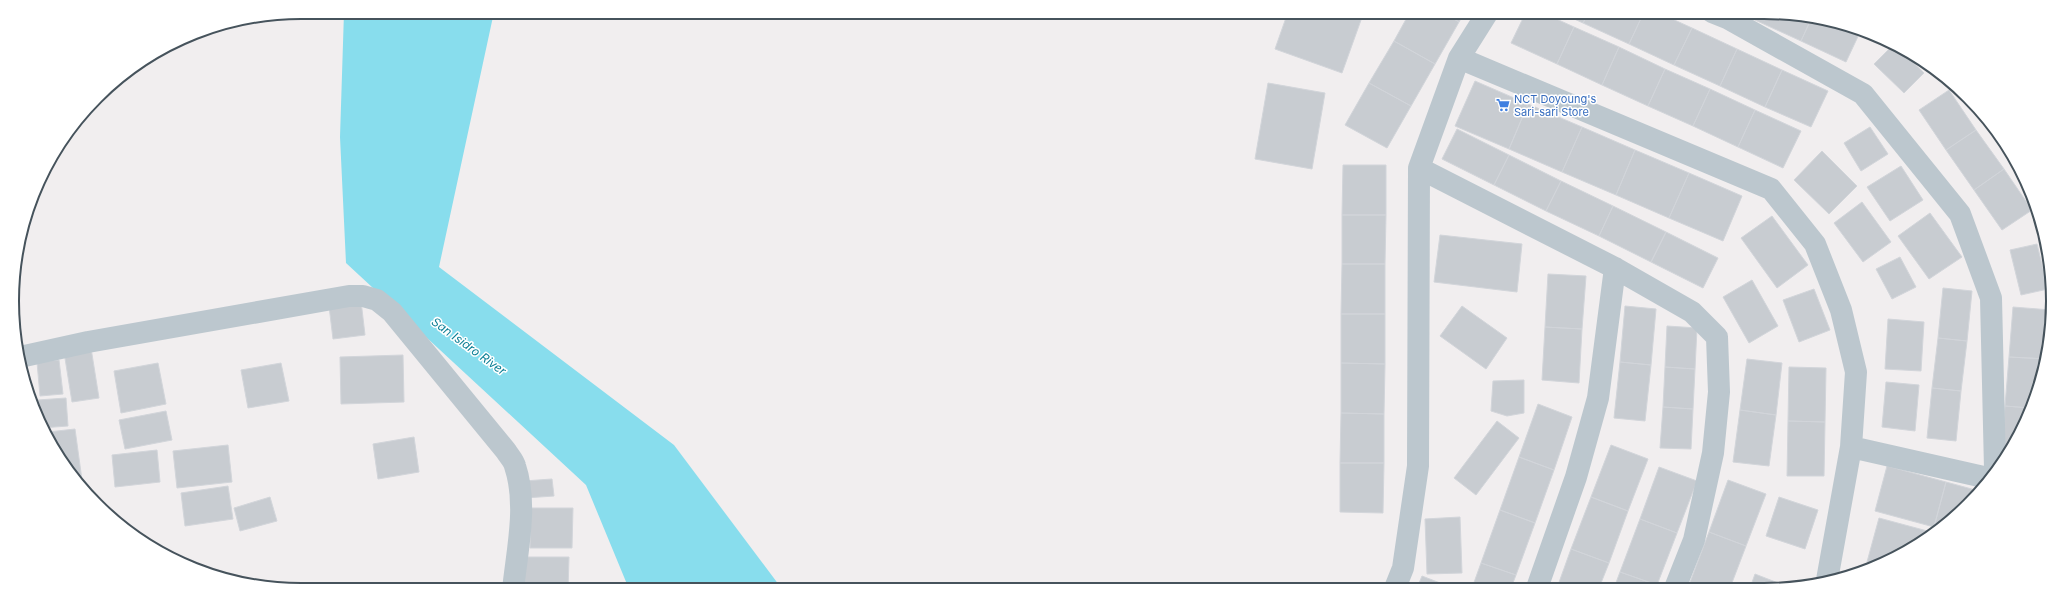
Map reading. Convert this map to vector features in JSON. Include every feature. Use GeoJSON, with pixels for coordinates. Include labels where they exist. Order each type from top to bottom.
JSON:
{"type":"FeatureCollection","features":[{"type":"Feature","properties":{"kind":"street"},"geometry":{"type":"LineString","coordinates":[[1397,583],[1403,568],[1418,466],[1419,168],[1459,58],[1484,19]]}},
{"type":"Feature","properties":{"kind":"street"},"geometry":{"type":"LineString","coordinates":[[1729,19],[1863,94],[1960,214],[1991,298],[1995,463]]}},
{"type":"Feature","properties":{"kind":"street"},"geometry":{"type":"LineString","coordinates":[[1459,58],[1771,189],[1815,244],[1841,310],[1856,372],[1851,447],[1829,575]]}},
{"type":"Feature","properties":{"kind":"street"},"geometry":{"type":"LineString","coordinates":[[1419,168],[1615,268],[1692,312],[1717,337],[1719,392],[1713,453],[1694,540],[1677,583]]}},
{"type":"Feature","properties":{"kind":"street"},"geometry":{"type":"LineString","coordinates":[[1539,583],[1576,477],[1598,398],[1615,268]]}},
{"type":"Feature","properties":{"kind":"street"},"geometry":{"type":"LineString","coordinates":[[24,356],[88,342],[349,296],[363,296],[377,300],[392,312],[506,451],[515,465],[520,490],[521,509],[514,583]]}},
{"type":"Feature","properties":{"kind":"street"},"geometry":{"type":"LineString","coordinates":[[1851,447],[1984,477]]}},
{"type":"Feature","properties":{"kind":"water","name":"San Isidro River"},"geometry":{"type":"Polygon","coordinates":[[[344,19],[492,19],[439,267],[674,445],[778,583],[627,583],[586,485],[346,263],[340,137],[344,19]]]}},
{"type":"Feature","properties":{"kind":"building"},"geometry":{"type":"Polygon","coordinates":[[[1286,19],[1361,20],[1342,73],[1275,49],[1286,19]]]}},
{"type":"Feature","properties":{"kind":"building"},"geometry":{"type":"Polygon","coordinates":[[[1406,19],[1454,19],[1459,22],[1435,64],[1394,41],[1406,19]]]}},
{"type":"Feature","properties":{"kind":"building"},"geometry":{"type":"Polygon","coordinates":[[[1454,19],[1461,19],[1459,22],[1454,19]]]}},
{"type":"Feature","properties":{"kind":"building"},"geometry":{"type":"Polygon","coordinates":[[[1523,19],[1556,19],[1574,27],[1557,64],[1511,43],[1523,19]]]}},
{"type":"Feature","properties":{"kind":"building"},"geometry":{"type":"Polygon","coordinates":[[[1574,19],[1585,19],[1583,23],[1574,19]]]}},
{"type":"Feature","properties":{"kind":"building"},"geometry":{"type":"Polygon","coordinates":[[[1585,19],[1641,19],[1629,44],[1583,23],[1585,19]]]}},
{"type":"Feature","properties":{"kind":"building"},"geometry":{"type":"Polygon","coordinates":[[[1641,19],[1672,19],[1692,28],[1674,65],[1629,44],[1641,19]]]}},
{"type":"Feature","properties":{"kind":"building"},"geometry":{"type":"Polygon","coordinates":[[[1764,19],[1810,22],[1801,41],[1755,20],[1764,19]]]}},
{"type":"Feature","properties":{"kind":"building"},"geometry":{"type":"Polygon","coordinates":[[[1810,22],[1859,35],[1846,62],[1801,41],[1810,22]]]}},
{"type":"Feature","properties":{"kind":"building"},"geometry":{"type":"Polygon","coordinates":[[[1574,27],[1619,47],[1602,85],[1557,64],[1574,27]]]}},
{"type":"Feature","properties":{"kind":"building"},"geometry":{"type":"Polygon","coordinates":[[[1692,28],[1737,49],[1720,86],[1674,65],[1692,28]]]}},
{"type":"Feature","properties":{"kind":"building"},"geometry":{"type":"Polygon","coordinates":[[[1394,41],[1435,64],[1411,106],[1369,83],[1394,41]]]}},
{"type":"Feature","properties":{"kind":"building"},"geometry":{"type":"Polygon","coordinates":[[[1619,47],[1665,69],[1648,106],[1602,85],[1619,47]]]}},
{"type":"Feature","properties":{"kind":"building"},"geometry":{"type":"Polygon","coordinates":[[[1890,48],[1912,61],[1924,73],[1904,93],[1874,64],[1890,48]]]}},
{"type":"Feature","properties":{"kind":"building"},"geometry":{"type":"Polygon","coordinates":[[[1737,49],[1782,70],[1765,107],[1720,86],[1737,49]]]}},
{"type":"Feature","properties":{"kind":"building"},"geometry":{"type":"Polygon","coordinates":[[[1665,69],[1710,89],[1693,126],[1648,106],[1665,69]]]}},
{"type":"Feature","properties":{"kind":"building"},"geometry":{"type":"Polygon","coordinates":[[[1782,70],[1828,91],[1811,127],[1765,107],[1782,70]]]}},
{"type":"Feature","properties":{"kind":"building"},"geometry":{"type":"Polygon","coordinates":[[[1475,81],[1528,104],[1509,149],[1455,126],[1475,81]]]}},
{"type":"Feature","properties":{"kind":"building"},"geometry":{"type":"Polygon","coordinates":[[[1268,83],[1325,93],[1312,169],[1255,159],[1268,83]]]}},
{"type":"Feature","properties":{"kind":"building"},"geometry":{"type":"Polygon","coordinates":[[[1369,83],[1411,106],[1387,148],[1345,125],[1369,83]]]}},
{"type":"Feature","properties":{"kind":"building"},"geometry":{"type":"Polygon","coordinates":[[[1710,89],[1755,110],[1738,147],[1693,126],[1710,89]]]}},
{"type":"Feature","properties":{"kind":"building"},"geometry":{"type":"Polygon","coordinates":[[[1949,90],[1976,130],[1946,150],[1919,110],[1949,90]]]}},
{"type":"Feature","properties":{"kind":"building"},"geometry":{"type":"Polygon","coordinates":[[[1528,104],[1582,127],[1562,172],[1509,149],[1528,104]]]}},
{"type":"Feature","properties":{"kind":"building"},"geometry":{"type":"Polygon","coordinates":[[[1755,110],[1801,131],[1783,168],[1738,147],[1755,110]]]}},
{"type":"Feature","properties":{"kind":"building"},"geometry":{"type":"Polygon","coordinates":[[[1582,127],[1635,150],[1616,195],[1562,172],[1582,127]]]}},
{"type":"Feature","properties":{"kind":"building"},"geometry":{"type":"Polygon","coordinates":[[[1870,127],[1888,154],[1861,171],[1844,143],[1870,127]]]}},
{"type":"Feature","properties":{"kind":"building"},"geometry":{"type":"Polygon","coordinates":[[[1457,129],[1509,155],[1494,185],[1442,159],[1457,129]]]}},
{"type":"Feature","properties":{"kind":"building"},"geometry":{"type":"Polygon","coordinates":[[[1976,130],[2004,169],[1974,190],[1946,150],[1976,130]]]}},
{"type":"Feature","properties":{"kind":"building"},"geometry":{"type":"Polygon","coordinates":[[[1635,150],[1689,173],[1669,218],[1616,195],[1635,150]]]}},
{"type":"Feature","properties":{"kind":"building"},"geometry":{"type":"Polygon","coordinates":[[[1822,151],[1857,186],[1829,214],[1794,180],[1822,151]]]}},
{"type":"Feature","properties":{"kind":"building"},"geometry":{"type":"Polygon","coordinates":[[[1509,155],[1561,181],[1546,211],[1494,185],[1509,155]]]}},
{"type":"Feature","properties":{"kind":"building"},"geometry":{"type":"Polygon","coordinates":[[[1343,165],[1386,165],[1386,215],[1342,215],[1343,165]]]}},
{"type":"Feature","properties":{"kind":"building"},"geometry":{"type":"Polygon","coordinates":[[[1901,166],[1923,200],[1890,221],[1867,187],[1901,166]]]}},
{"type":"Feature","properties":{"kind":"building"},"geometry":{"type":"Polygon","coordinates":[[[2004,169],[2031,211],[2002,230],[1974,190],[2004,169]]]}},
{"type":"Feature","properties":{"kind":"building"},"geometry":{"type":"Polygon","coordinates":[[[1689,173],[1742,196],[1723,241],[1669,218],[1689,173]]]}},
{"type":"Feature","properties":{"kind":"building"},"geometry":{"type":"Polygon","coordinates":[[[1561,181],[1613,206],[1599,236],[1546,211],[1561,181]]]}},
{"type":"Feature","properties":{"kind":"building"},"geometry":{"type":"Polygon","coordinates":[[[1862,202],[1891,242],[1863,262],[1834,223],[1862,202]]]}},
{"type":"Feature","properties":{"kind":"building"},"geometry":{"type":"Polygon","coordinates":[[[1613,206],[1666,232],[1651,262],[1599,236],[1613,206]]]}},
{"type":"Feature","properties":{"kind":"building"},"geometry":{"type":"Polygon","coordinates":[[[1930,213],[1962,257],[1929,279],[1898,236],[1930,213]]]}},
{"type":"Feature","properties":{"kind":"building"},"geometry":{"type":"Polygon","coordinates":[[[1342,215],[1386,215],[1385,264],[1342,264],[1342,215]]]}},
{"type":"Feature","properties":{"kind":"building"},"geometry":{"type":"Polygon","coordinates":[[[1772,216],[1808,265],[1777,288],[1741,238],[1772,216]]]}},
{"type":"Feature","properties":{"kind":"building"},"geometry":{"type":"Polygon","coordinates":[[[1666,232],[1718,258],[1703,288],[1651,262],[1666,232]]]}},
{"type":"Feature","properties":{"kind":"building"},"geometry":{"type":"Polygon","coordinates":[[[1440,235],[1522,244],[1517,292],[1434,282],[1440,235]]]}},
{"type":"Feature","properties":{"kind":"building"},"geometry":{"type":"Polygon","coordinates":[[[2037,244],[2045,275],[2045,290],[2021,295],[2010,250],[2037,244]]]}},
{"type":"Feature","properties":{"kind":"building"},"geometry":{"type":"Polygon","coordinates":[[[1900,257],[1916,287],[1892,299],[1876,269],[1900,257]]]}},
{"type":"Feature","properties":{"kind":"building"},"geometry":{"type":"Polygon","coordinates":[[[1342,264],[1385,264],[1385,314],[1341,314],[1342,264]]]}},
{"type":"Feature","properties":{"kind":"building"},"geometry":{"type":"Polygon","coordinates":[[[1548,274],[1586,276],[1582,329],[1545,327],[1548,274]]]}},
{"type":"Feature","properties":{"kind":"building"},"geometry":{"type":"Polygon","coordinates":[[[1752,280],[1778,326],[1749,343],[1723,297],[1752,280]]]}},
{"type":"Feature","properties":{"kind":"building"},"geometry":{"type":"Polygon","coordinates":[[[1943,288],[1972,291],[1967,341],[1938,338],[1943,288]]]}},
{"type":"Feature","properties":{"kind":"building"},"geometry":{"type":"Polygon","coordinates":[[[1814,289],[1830,330],[1799,342],[1783,300],[1814,289]]]}},
{"type":"Feature","properties":{"kind":"building"},"geometry":{"type":"Polygon","coordinates":[[[361,301],[365,335],[333,339],[329,306],[361,301]]]}},
{"type":"Feature","properties":{"kind":"building"},"geometry":{"type":"Polygon","coordinates":[[[1462,306],[1507,338],[1486,369],[1440,336],[1462,306]]]}},
{"type":"Feature","properties":{"kind":"building"},"geometry":{"type":"Polygon","coordinates":[[[1625,306],[1656,309],[1651,365],[1620,362],[1625,306]]]}},
{"type":"Feature","properties":{"kind":"building"},"geometry":{"type":"Polygon","coordinates":[[[2013,307],[2046,310],[2044,338],[2040,359],[2009,357],[2013,307]]]}},
{"type":"Feature","properties":{"kind":"building"},"geometry":{"type":"Polygon","coordinates":[[[1341,314],[1385,314],[1385,364],[1341,363],[1341,314]]]}},
{"type":"Feature","properties":{"kind":"building"},"geometry":{"type":"Polygon","coordinates":[[[1888,319],[1924,322],[1921,371],[1885,369],[1888,319]]]}},
{"type":"Feature","properties":{"kind":"building"},"geometry":{"type":"Polygon","coordinates":[[[1667,326],[1697,328],[1695,369],[1665,367],[1667,326]]]}},
{"type":"Feature","properties":{"kind":"building"},"geometry":{"type":"Polygon","coordinates":[[[1545,327],[1582,329],[1579,383],[1542,380],[1545,327]]]}},
{"type":"Feature","properties":{"kind":"building"},"geometry":{"type":"Polygon","coordinates":[[[1938,338],[1967,341],[1961,391],[1932,388],[1938,338]]]}},
{"type":"Feature","properties":{"kind":"building"},"geometry":{"type":"Polygon","coordinates":[[[91,348],[99,398],[72,402],[64,352],[91,348]]]}},
{"type":"Feature","properties":{"kind":"building"},"geometry":{"type":"Polygon","coordinates":[[[403,355],[404,402],[341,404],[340,357],[403,355]]]}},
{"type":"Feature","properties":{"kind":"building"},"geometry":{"type":"Polygon","coordinates":[[[2009,357],[2040,359],[2025,408],[2005,406],[2009,357]]]}},
{"type":"Feature","properties":{"kind":"building"},"geometry":{"type":"Polygon","coordinates":[[[1747,359],[1782,363],[1776,415],[1740,410],[1747,359]]]}},
{"type":"Feature","properties":{"kind":"building"},"geometry":{"type":"Polygon","coordinates":[[[59,360],[63,394],[40,396],[37,362],[59,360]]]}},
{"type":"Feature","properties":{"kind":"building"},"geometry":{"type":"Polygon","coordinates":[[[1620,362],[1651,365],[1645,421],[1614,418],[1620,362]]]}},
{"type":"Feature","properties":{"kind":"building"},"geometry":{"type":"Polygon","coordinates":[[[158,363],[166,404],[121,413],[114,371],[158,363]]]}},
{"type":"Feature","properties":{"kind":"building"},"geometry":{"type":"Polygon","coordinates":[[[281,363],[289,401],[248,408],[241,370],[281,363]]]}},
{"type":"Feature","properties":{"kind":"building"},"geometry":{"type":"Polygon","coordinates":[[[1341,363],[1385,364],[1384,414],[1341,413],[1341,363]]]}},
{"type":"Feature","properties":{"kind":"building"},"geometry":{"type":"Polygon","coordinates":[[[1665,367],[1695,369],[1693,409],[1663,407],[1665,367]]]}},
{"type":"Feature","properties":{"kind":"building"},"geometry":{"type":"Polygon","coordinates":[[[1789,367],[1826,368],[1825,422],[1788,421],[1789,367]]]}},
{"type":"Feature","properties":{"kind":"building"},"geometry":{"type":"Polygon","coordinates":[[[1524,380],[1524,413],[1507,416],[1491,411],[1493,381],[1524,380]]]}},
{"type":"Feature","properties":{"kind":"building"},"geometry":{"type":"Polygon","coordinates":[[[1886,382],[1919,385],[1915,431],[1882,427],[1886,382]]]}},
{"type":"Feature","properties":{"kind":"building"},"geometry":{"type":"Polygon","coordinates":[[[1932,388],[1961,391],[1956,441],[1927,438],[1932,388]]]}},
{"type":"Feature","properties":{"kind":"building"},"geometry":{"type":"Polygon","coordinates":[[[66,398],[68,426],[49,427],[40,409],[38,400],[66,398]]]}},
{"type":"Feature","properties":{"kind":"building"},"geometry":{"type":"Polygon","coordinates":[[[1538,404],[1572,417],[1554,470],[1519,457],[1538,404]]]}},
{"type":"Feature","properties":{"kind":"building"},"geometry":{"type":"Polygon","coordinates":[[[2005,406],[2025,408],[2017,426],[2001,453],[2005,406]]]}},
{"type":"Feature","properties":{"kind":"building"},"geometry":{"type":"Polygon","coordinates":[[[1663,407],[1693,409],[1691,449],[1660,448],[1663,407]]]}},
{"type":"Feature","properties":{"kind":"building"},"geometry":{"type":"Polygon","coordinates":[[[1740,410],[1776,415],[1769,466],[1733,462],[1740,410]]]}},
{"type":"Feature","properties":{"kind":"building"},"geometry":{"type":"Polygon","coordinates":[[[166,411],[172,440],[125,449],[119,420],[166,411]]]}},
{"type":"Feature","properties":{"kind":"building"},"geometry":{"type":"Polygon","coordinates":[[[1341,413],[1384,414],[1384,463],[1340,463],[1341,413]]]}},
{"type":"Feature","properties":{"kind":"building"},"geometry":{"type":"Polygon","coordinates":[[[1497,421],[1519,438],[1476,495],[1454,478],[1497,421]]]}},
{"type":"Feature","properties":{"kind":"building"},"geometry":{"type":"Polygon","coordinates":[[[1788,421],[1825,422],[1824,476],[1787,476],[1788,421]]]}},
{"type":"Feature","properties":{"kind":"building"},"geometry":{"type":"Polygon","coordinates":[[[75,429],[82,479],[67,458],[51,432],[75,429]]]}},
{"type":"Feature","properties":{"kind":"building"},"geometry":{"type":"Polygon","coordinates":[[[414,437],[419,472],[378,479],[373,444],[414,437]]]}},
{"type":"Feature","properties":{"kind":"building"},"geometry":{"type":"Polygon","coordinates":[[[228,445],[232,482],[177,488],[173,451],[228,445]]]}},
{"type":"Feature","properties":{"kind":"building"},"geometry":{"type":"Polygon","coordinates":[[[1611,445],[1648,459],[1628,511],[1591,497],[1611,445]]]}},
{"type":"Feature","properties":{"kind":"building"},"geometry":{"type":"Polygon","coordinates":[[[157,450],[160,482],[115,487],[112,455],[157,450]]]}},
{"type":"Feature","properties":{"kind":"building"},"geometry":{"type":"Polygon","coordinates":[[[1519,457],[1554,470],[1535,523],[1500,510],[1519,457]]]}},
{"type":"Feature","properties":{"kind":"building"},"geometry":{"type":"Polygon","coordinates":[[[1340,463],[1384,463],[1383,513],[1340,512],[1340,463]]]}},
{"type":"Feature","properties":{"kind":"building"},"geometry":{"type":"Polygon","coordinates":[[[1887,466],[1946,482],[1933,527],[1875,511],[1887,466]]]}},
{"type":"Feature","properties":{"kind":"building"},"geometry":{"type":"Polygon","coordinates":[[[1659,467],[1697,481],[1677,533],[1640,519],[1659,467]]]}},
{"type":"Feature","properties":{"kind":"building"},"geometry":{"type":"Polygon","coordinates":[[[552,479],[554,496],[525,498],[524,481],[552,479]]]}},
{"type":"Feature","properties":{"kind":"building"},"geometry":{"type":"Polygon","coordinates":[[[1728,480],[1766,494],[1746,546],[1709,532],[1728,480]]]}},
{"type":"Feature","properties":{"kind":"building"},"geometry":{"type":"Polygon","coordinates":[[[1946,482],[1974,490],[1950,513],[1934,526],[1946,482]]]}},
{"type":"Feature","properties":{"kind":"building"},"geometry":{"type":"Polygon","coordinates":[[[228,486],[233,519],[185,526],[181,493],[228,486]]]}},
{"type":"Feature","properties":{"kind":"building"},"geometry":{"type":"Polygon","coordinates":[[[270,497],[277,521],[240,531],[234,508],[270,497]]]}},
{"type":"Feature","properties":{"kind":"building"},"geometry":{"type":"Polygon","coordinates":[[[1591,497],[1628,511],[1609,563],[1571,549],[1591,497]]]}},
{"type":"Feature","properties":{"kind":"building"},"geometry":{"type":"Polygon","coordinates":[[[1779,497],[1818,510],[1805,549],[1766,536],[1779,497]]]}},
{"type":"Feature","properties":{"kind":"building"},"geometry":{"type":"Polygon","coordinates":[[[531,508],[573,508],[572,548],[530,548],[531,508]]]}},
{"type":"Feature","properties":{"kind":"building"},"geometry":{"type":"Polygon","coordinates":[[[1500,510],[1535,523],[1516,575],[1481,563],[1500,510]]]}},
{"type":"Feature","properties":{"kind":"building"},"geometry":{"type":"Polygon","coordinates":[[[1460,517],[1462,573],[1427,574],[1425,519],[1460,517]]]}},
{"type":"Feature","properties":{"kind":"building"},"geometry":{"type":"Polygon","coordinates":[[[1879,518],[1927,531],[1889,554],[1872,562],[1867,562],[1879,518]]]}},
{"type":"Feature","properties":{"kind":"building"},"geometry":{"type":"Polygon","coordinates":[[[1640,519],[1677,533],[1658,583],[1651,583],[1620,572],[1640,519]]]}},
{"type":"Feature","properties":{"kind":"building"},"geometry":{"type":"Polygon","coordinates":[[[1709,532],[1746,546],[1732,583],[1690,583],[1709,532]]]}},
{"type":"Feature","properties":{"kind":"building"},"geometry":{"type":"Polygon","coordinates":[[[1571,549],[1609,563],[1601,583],[1559,583],[1571,549]]]}},
{"type":"Feature","properties":{"kind":"building"},"geometry":{"type":"Polygon","coordinates":[[[522,557],[569,557],[568,583],[522,583],[522,557]]]}},
{"type":"Feature","properties":{"kind":"building"},"geometry":{"type":"Polygon","coordinates":[[[1481,563],[1516,575],[1513,583],[1474,583],[1481,563]]]}},
{"type":"Feature","properties":{"kind":"building"},"geometry":{"type":"Polygon","coordinates":[[[1620,572],[1651,583],[1616,583],[1620,572]]]}},
{"type":"Feature","properties":{"kind":"building"},"geometry":{"type":"Polygon","coordinates":[[[1755,574],[1776,582],[1764,583],[1752,583],[1755,574]]]}},
{"type":"Feature","properties":{"kind":"building"},"geometry":{"type":"Polygon","coordinates":[[[1422,576],[1440,583],[1419,583],[1422,576]]]}},
{"type":"Feature","properties":{"kind":"place","name":"NCT Doyoung's Sari-sari Store"},"geometry":{"type":"Point","coordinates":[1503,105]}}]}
